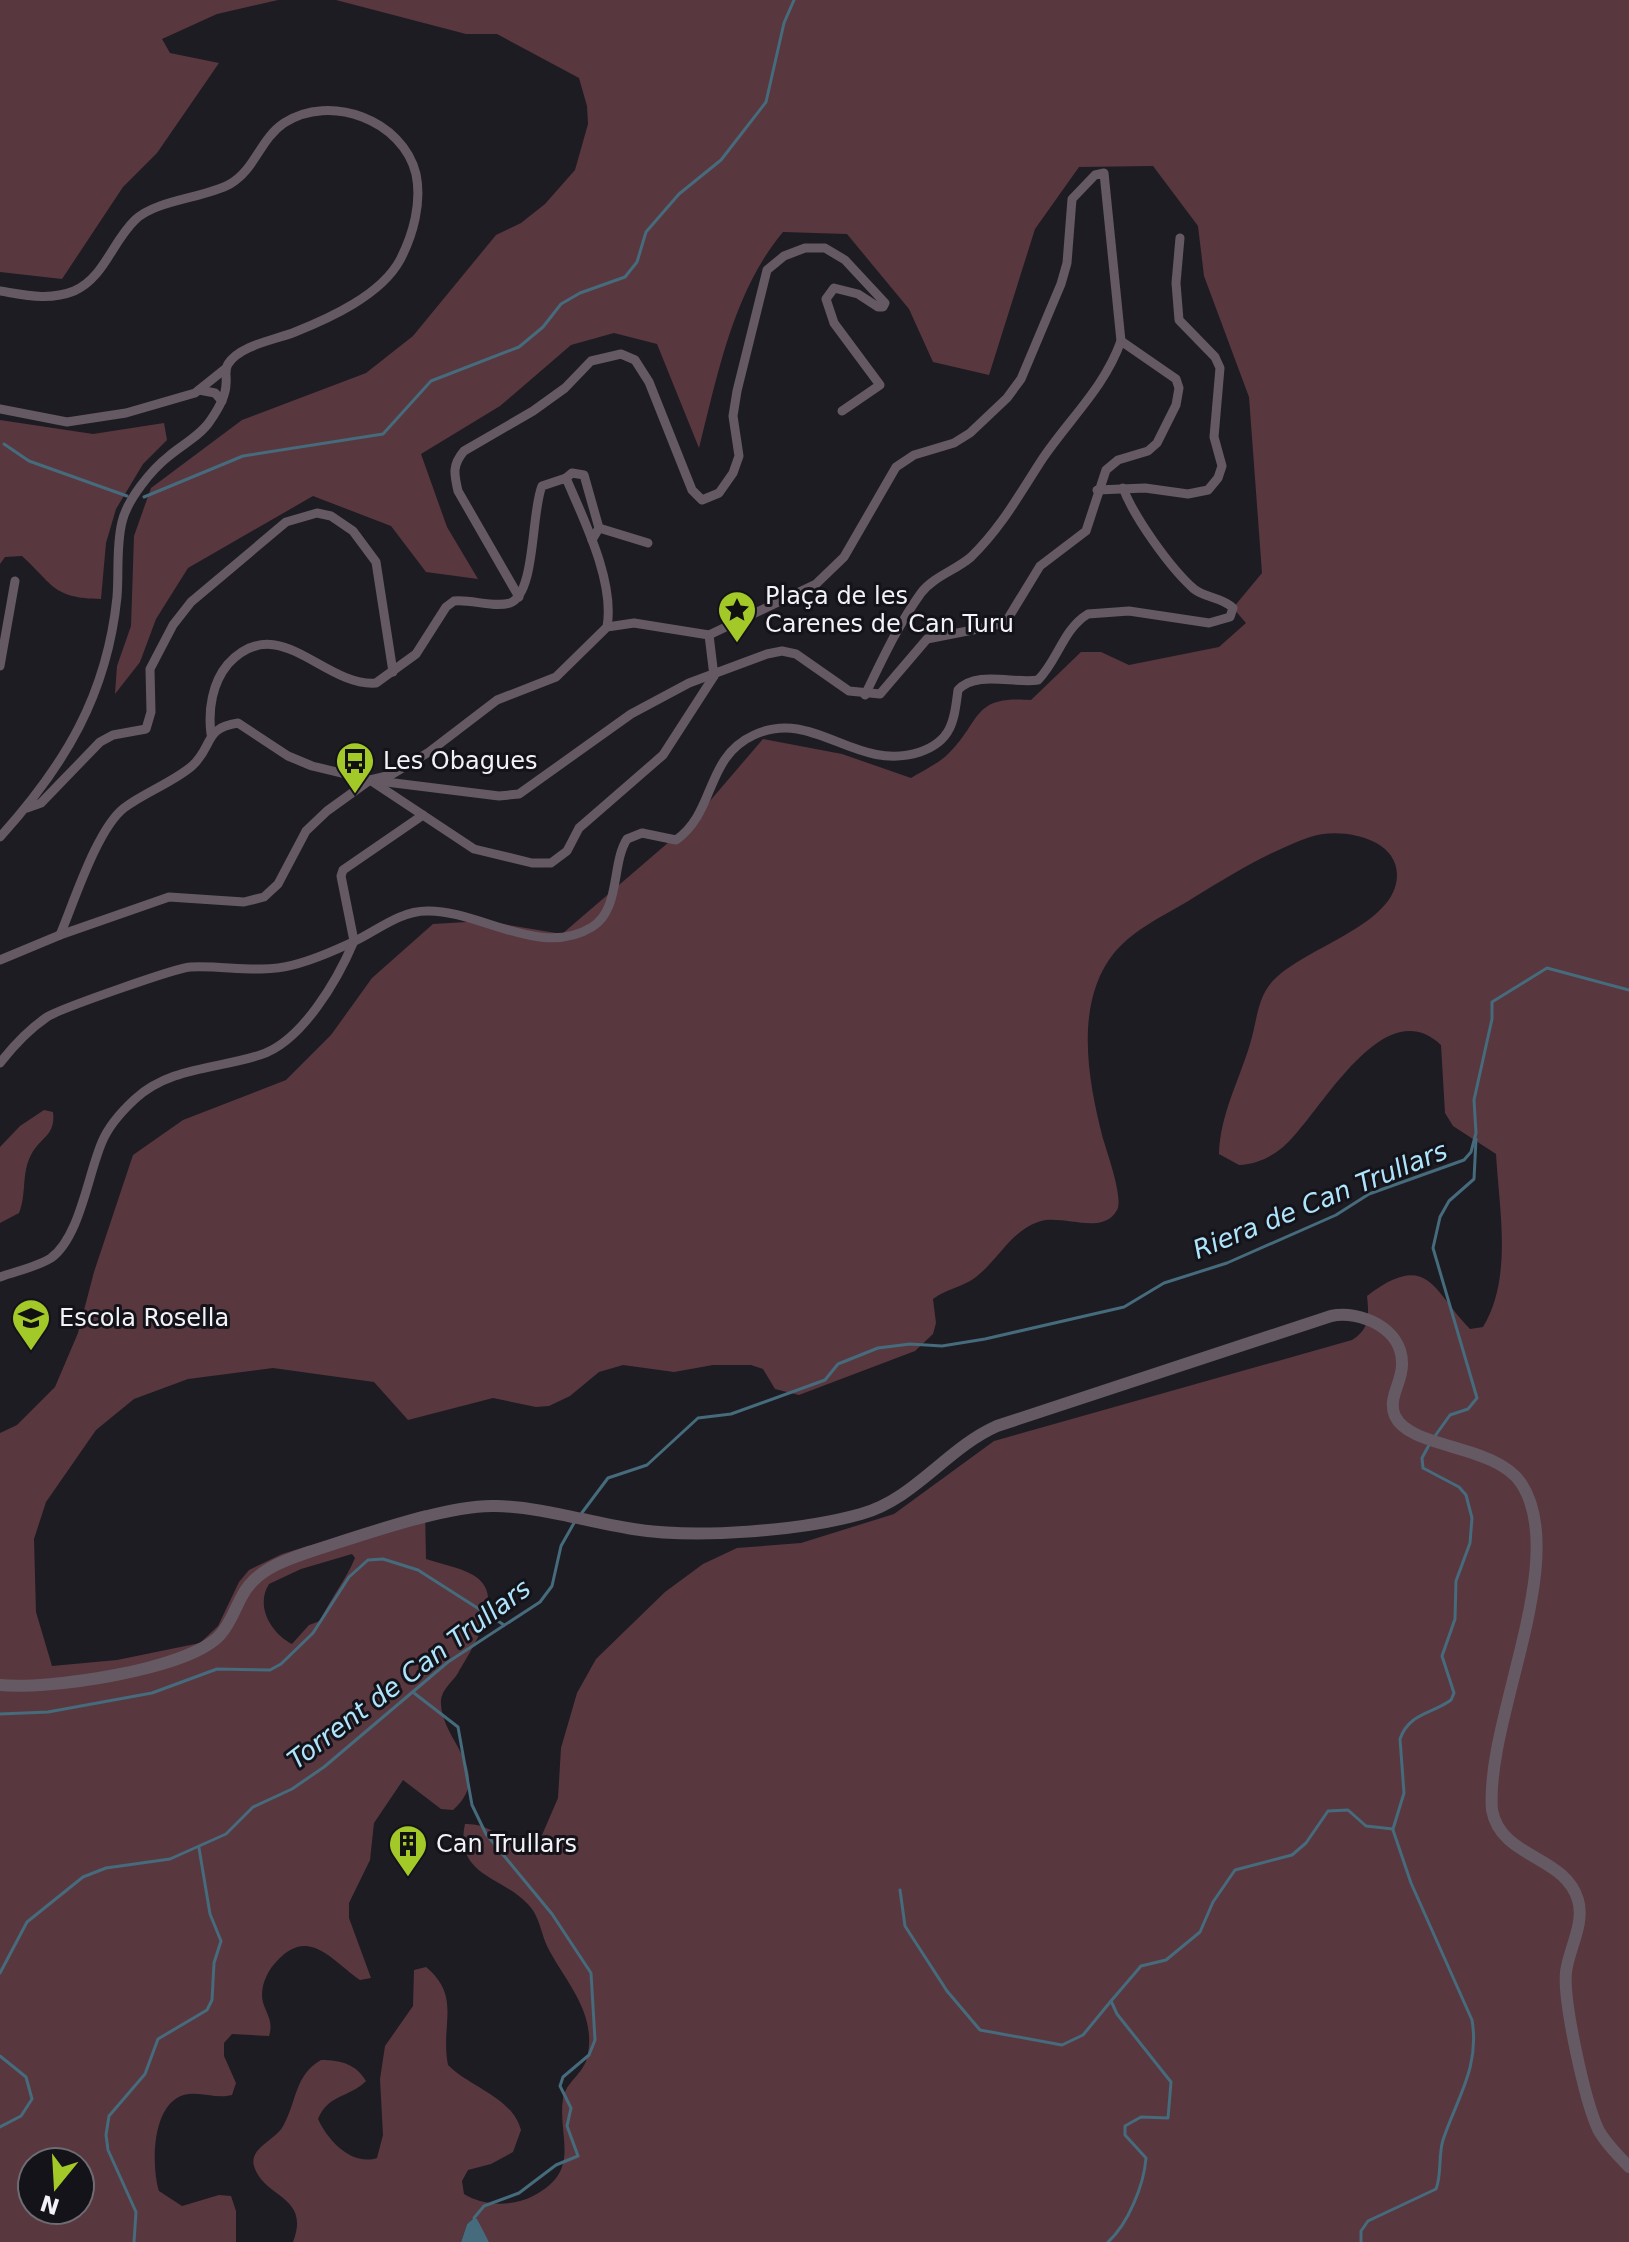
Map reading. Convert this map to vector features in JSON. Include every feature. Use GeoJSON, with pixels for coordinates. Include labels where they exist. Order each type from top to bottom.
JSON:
{"type":"FeatureCollection","features":[{"type":"Feature","properties":{"kind":"street"},"geometry":{"type":"LineString","coordinates":[[0,291],[55,297],[75,290],[93,279],[138,217],[229,185],[248,169],[272,133],[301,115],[318,109],[344,112],[380,126],[396,138],[416,173],[417,204],[413,232],[398,264],[372,291],[298,331],[248,349],[231,360],[225,369],[199,390],[126,413],[67,422],[0,409]]}},
{"type":"Feature","properties":{"kind":"street"},"geometry":{"type":"LineString","coordinates":[[607,627],[634,623],[709,635],[816,584],[844,557],[896,467],[914,455],[954,443],[1007,398],[1021,379],[1067,263],[1072,199],[1095,175],[1104,173],[1121,341],[1095,395],[1045,455],[997,529],[968,559],[923,590],[885,650],[865,695]]}},
{"type":"Feature","properties":{"kind":"street"},"geometry":{"type":"LineString","coordinates":[[1097,490],[1123,488],[1188,494],[1208,490],[1222,466],[1214,437],[1220,368],[1215,357],[1179,320],[1176,307],[1180,238]]}},
{"type":"Feature","properties":{"kind":"street"},"geometry":{"type":"LineString","coordinates":[[519,597],[458,491],[454,474],[456,461],[464,451],[565,388],[591,361],[621,354],[635,360],[649,382],[692,490],[702,500],[719,493],[733,473],[739,456],[733,416],[767,270],[784,256],[805,248],[825,248],[845,260],[885,303],[883,307],[878,307],[844,288],[834,288],[828,292],[826,299],[834,323],[880,385],[842,411]]}},
{"type":"Feature","properties":{"kind":"street"},"geometry":{"type":"LineString","coordinates":[[211,734],[220,726],[238,723],[288,756],[312,766],[370,780],[478,796],[519,794],[631,714],[689,683],[782,651],[796,654],[849,691],[865,695],[880,694],[927,639],[993,626],[1007,620],[1040,566],[1086,531],[1106,470],[1118,460],[1148,451],[1157,443],[1176,405],[1179,388],[1170,371],[1121,341]]}},
{"type":"Feature","properties":{"kind":"street"},"geometry":{"type":"LineString","coordinates":[[0,837],[66,756],[100,686],[117,598],[122,520],[164,460],[209,424],[227,386],[225,369]]}},
{"type":"Feature","properties":{"kind":"street"},"geometry":{"type":"LineString","coordinates":[[199,390],[215,393],[222,401]]}},
{"type":"Feature","properties":{"kind":"street"},"geometry":{"type":"LineString","coordinates":[[60,935],[95,850],[121,810],[188,769],[203,756],[211,734],[209,715],[221,672],[249,648],[277,644],[365,683],[376,683],[416,654],[446,607],[454,601],[510,603],[519,597],[524,590],[536,499],[542,486],[572,473],[584,475],[599,528],[592,540]]}},
{"type":"Feature","properties":{"kind":"street"},"geometry":{"type":"LineString","coordinates":[[0,960],[60,935],[169,897],[244,902],[264,897],[278,884],[306,831],[370,780],[410,764],[510,692],[556,677],[607,627],[611,605],[592,540],[566,478]]}},
{"type":"Feature","properties":{"kind":"street"},"geometry":{"type":"LineString","coordinates":[[0,1063],[18,1040],[50,1015],[184,967],[293,965],[354,941],[403,915],[423,910],[454,912],[520,933],[551,937],[591,927],[601,918],[616,883],[627,839],[642,833],[676,840],[695,825],[719,765],[756,733],[793,728],[816,732],[861,753],[884,758],[913,754],[937,746],[948,736],[954,721],[958,690],[963,685],[995,680],[1038,680],[1048,671],[1067,634],[1088,614],[1129,611],[1209,623],[1230,617],[1233,608],[1227,602],[1196,591],[1139,523],[1123,488]]}},
{"type":"Feature","properties":{"kind":"street"},"geometry":{"type":"LineString","coordinates":[[26,808],[41,803],[107,737],[146,729],[151,712],[150,669],[173,625],[191,602],[286,522],[317,513],[331,516],[368,547],[376,562],[393,672]]}},
{"type":"Feature","properties":{"kind":"street"},"geometry":{"type":"LineString","coordinates":[[599,528],[648,543]]}},
{"type":"Feature","properties":{"kind":"street"},"geometry":{"type":"LineString","coordinates":[[0,666],[15,581]]}},
{"type":"Feature","properties":{"kind":"street"},"geometry":{"type":"LineString","coordinates":[[370,780],[474,849],[532,863],[557,861],[567,851],[579,828],[663,755],[714,676],[709,635]]}},
{"type":"Feature","properties":{"kind":"street"},"geometry":{"type":"LineString","coordinates":[[0,1277],[50,1258],[60,1249],[70,1234],[103,1140],[120,1114],[139,1095],[168,1078],[260,1055],[278,1047],[326,996],[354,941],[341,876],[343,870],[423,815]]}},
{"type":"Feature","properties":{"kind":"street"},"geometry":{"type":"LineString","coordinates":[[0,1685],[74,1679],[178,1659],[219,1637],[248,1586],[263,1572],[284,1561],[466,1508],[498,1505],[630,1529],[703,1534],[858,1515],[901,1496],[962,1446],[997,1426],[1342,1314],[1376,1323],[1398,1347],[1403,1363],[1393,1406],[1400,1423],[1412,1431],[1503,1465],[1522,1484],[1532,1508],[1536,1541],[1532,1595],[1508,1690],[1492,1810],[1496,1825],[1507,1840],[1561,1874],[1578,1898],[1580,1917],[1565,1982],[1571,2014],[1595,2122],[1604,2139],[1629,2167]]}},
{"type":"Feature","properties":{"kind":"shaded area"},"geometry":{"type":"Polygon","coordinates":[[[0,0],[278,0],[217,14],[162,39],[170,53],[219,63],[157,153],[123,187],[62,279],[0,272],[0,0]]]}},
{"type":"Feature","properties":{"kind":"shaded area"},"geometry":{"type":"Polygon","coordinates":[[[336,0],[1629,0],[1629,2242],[489,2242],[474,2218],[467,2224],[461,2242],[293,2242],[296,2215],[291,2206],[259,2177],[254,2166],[255,2155],[282,2128],[306,2073],[321,2060],[347,2064],[366,2081],[327,2105],[318,2119],[322,2127],[334,2143],[350,2155],[368,2160],[377,2158],[383,2135],[380,2079],[385,2046],[413,2006],[414,1970],[426,1967],[444,1989],[447,2000],[448,2065],[509,2109],[521,2130],[513,2152],[491,2164],[468,2170],[462,2181],[464,2194],[489,2203],[516,2202],[533,2196],[558,2176],[564,2152],[564,2093],[587,2058],[588,2027],[578,1999],[547,1946],[534,1912],[524,1900],[475,1867],[467,1856],[465,1824],[487,1828],[518,1850],[539,1842],[558,1798],[561,1748],[577,1693],[596,1659],[665,1592],[703,1564],[737,1548],[801,1543],[894,1514],[994,1441],[1352,1340],[1367,1321],[1367,1296],[1404,1276],[1417,1276],[1428,1281],[1470,1329],[1483,1327],[1492,1308],[1501,1265],[1496,1154],[1453,1126],[1445,1113],[1441,1045],[1419,1032],[1396,1033],[1375,1045],[1353,1064],[1298,1132],[1278,1151],[1257,1162],[1239,1165],[1219,1154],[1226,1112],[1250,1044],[1261,1000],[1268,987],[1299,961],[1363,924],[1380,910],[1393,893],[1397,875],[1387,851],[1364,838],[1335,833],[1310,837],[1250,864],[1141,929],[1114,953],[1101,973],[1093,995],[1088,1042],[1092,1090],[1116,1185],[1117,1210],[1111,1218],[1102,1222],[1047,1220],[1020,1232],[976,1277],[933,1299],[936,1323],[933,1334],[915,1351],[799,1395],[775,1389],[763,1369],[751,1365],[713,1365],[674,1372],[623,1365],[599,1372],[570,1396],[549,1406],[536,1407],[493,1398],[408,1420],[374,1382],[273,1368],[188,1379],[134,1399],[96,1430],[46,1502],[34,1539],[36,1612],[52,1666],[117,1660],[200,1643],[218,1626],[239,1582],[249,1570],[282,1554],[425,1510],[426,1559],[473,1575],[483,1584],[488,1595],[488,1608],[478,1636],[441,1699],[444,1718],[468,1770],[469,1783],[465,1796],[453,1810],[441,1809],[403,1780],[374,1823],[370,1860],[349,1903],[349,1918],[371,1978],[360,1980],[320,1950],[300,1947],[289,1951],[271,1968],[263,1985],[269,2036],[232,2034],[224,2043],[224,2056],[236,2083],[232,2095],[189,2094],[176,2098],[167,2107],[155,2150],[159,2191],[182,2206],[219,2195],[231,2196],[236,2211],[236,2242],[0,2242],[0,1433],[17,1425],[55,1387],[78,1333],[94,1272],[133,1155],[183,1120],[286,1080],[331,1035],[372,978],[433,924],[484,921],[562,934],[691,823],[763,739],[842,754],[911,778],[948,754],[987,706],[1012,700],[1031,700],[1081,652],[1101,652],[1129,665],[1219,647],[1246,623],[1233,608],[1262,573],[1249,397],[1204,276],[1198,226],[1153,166],[1079,167],[1035,229],[989,375],[933,362],[909,309],[847,234],[783,232],[766,255],[739,307],[699,448],[657,344],[614,333],[571,345],[500,406],[421,454],[447,527],[478,579],[426,572],[391,526],[313,496],[188,568],[156,619],[140,662],[115,694],[117,666],[131,626],[134,536],[151,488],[242,420],[366,373],[413,336],[496,235],[521,223],[545,204],[575,170],[588,124],[587,106],[579,78],[497,34],[466,34],[336,0]],[[352,1554],[301,1569],[269,1584],[264,1601],[267,1618],[284,1639],[292,1644],[309,1625],[320,1621],[355,1558],[352,1554]]]}},
{"type":"Feature","properties":{"kind":"shaded area"},"geometry":{"type":"Polygon","coordinates":[[[0,420],[93,434],[164,423],[167,440],[143,464],[116,509],[106,543],[101,599],[63,593],[22,556],[5,557],[0,564],[0,420]]]}},
{"type":"Feature","properties":{"kind":"shaded area"},"geometry":{"type":"Polygon","coordinates":[[[44,1110],[53,1112],[52,1126],[28,1162],[19,1213],[0,1223],[0,1147],[20,1126],[44,1110]]]}},
{"type":"Feature","properties":{"kind":"water"},"geometry":{"type":"Polygon","coordinates":[[[474,2218],[489,2242],[461,2242],[467,2224],[474,2218]]]}},
{"type":"Feature","properties":{"kind":"waterway"},"geometry":{"type":"LineString","coordinates":[[144,497],[243,456],[383,434],[431,381],[519,347],[543,327],[561,304],[580,293],[625,277],[637,262],[646,232],[679,194],[721,160],[766,102],[784,23],[794,0]]}},
{"type":"Feature","properties":{"kind":"waterway"},"geometry":{"type":"LineString","coordinates":[[4,444],[29,461],[127,496]]}},
{"type":"Feature","properties":{"kind":"waterway","name":"Riera de Can Trullars"},"geometry":{"type":"LineString","coordinates":[[581,1514],[608,1478],[647,1465],[698,1418],[731,1414],[825,1380],[838,1364],[878,1348],[910,1344],[942,1346],[985,1339],[1124,1307],[1164,1283],[1227,1263],[1336,1215],[1369,1194],[1464,1160],[1471,1152],[1476,1133],[1474,1100],[1492,1019],[1492,1002],[1547,968],[1629,990]]}},
{"type":"Feature","properties":{"kind":"waterway"},"geometry":{"type":"LineString","coordinates":[[1435,1436],[1450,1415],[1468,1409],[1477,1398],[1433,1248],[1440,1217],[1449,1201],[1474,1179],[1476,1139]]}},
{"type":"Feature","properties":{"kind":"waterway"},"geometry":{"type":"LineString","coordinates":[[1108,2242],[1128,2215],[1145,2169],[1146,2158],[1125,2135],[1125,2126],[1141,2117],[1168,2118],[1171,2082],[1117,2014],[1111,2001],[1141,1966],[1166,1960],[1200,1932],[1213,1902],[1235,1870],[1292,1855],[1306,1843],[1328,1811],[1348,1810],[1366,1826],[1393,1829],[1404,1793],[1400,1739],[1404,1730],[1415,1719],[1451,1700],[1454,1693],[1442,1656],[1455,1619],[1456,1581],[1470,1543],[1472,1518],[1466,1495],[1459,1487],[1423,1468],[1422,1458],[1429,1445]]}},
{"type":"Feature","properties":{"kind":"waterway","name":"Torrent de Can Trullars"},"geometry":{"type":"LineString","coordinates":[[0,1973],[27,1922],[83,1877],[106,1868],[170,1859],[226,1834],[253,1807],[292,1789],[324,1767],[448,1662],[540,1602],[552,1586],[561,1546],[574,1523]]}},
{"type":"Feature","properties":{"kind":"waterway"},"geometry":{"type":"LineString","coordinates":[[0,1714],[48,1712],[152,1693],[217,1669],[270,1670],[281,1664],[313,1633],[349,1577],[368,1560],[383,1559],[418,1570],[504,1625]]}},
{"type":"Feature","properties":{"kind":"waterway"},"geometry":{"type":"LineString","coordinates":[[414,1693],[458,1727],[472,1805],[486,1834],[552,1914],[591,1973],[595,2040],[589,2055],[563,2077],[560,2086],[571,2108],[567,2126],[578,2156],[556,2165],[519,2193],[484,2206],[474,2218]]}},
{"type":"Feature","properties":{"kind":"waterway"},"geometry":{"type":"LineString","coordinates":[[1361,2242],[1361,2231],[1368,2221],[1436,2189],[1443,2140],[1466,2082],[1473,2053],[1472,2020],[1411,1883],[1393,1830]]}},
{"type":"Feature","properties":{"kind":"waterway"},"geometry":{"type":"LineString","coordinates":[[134,2242],[136,2212],[108,2150],[106,2135],[109,2116],[145,2074],[158,2039],[207,2010],[212,2000],[214,1963],[221,1941],[210,1914],[199,1848]]}},
{"type":"Feature","properties":{"kind":"waterway"},"geometry":{"type":"LineString","coordinates":[[900,1890],[905,1926],[947,1991],[980,2030],[1062,2045],[1083,2035],[1111,2001]]}},
{"type":"Feature","properties":{"kind":"waterway"},"geometry":{"type":"LineString","coordinates":[[0,2056],[26,2077],[32,2099],[21,2116],[0,2127]]}},
{"type":"Feature","properties":{"kind":"place","name":"Plaça de les Carenes de Can Turu"},"geometry":{"type":"Point","coordinates":[737,644]}},
{"type":"Feature","properties":{"kind":"place","name":"Les Obagues"},"geometry":{"type":"Point","coordinates":[355,795]}},
{"type":"Feature","properties":{"kind":"place","name":"Escola Rosella"},"geometry":{"type":"Point","coordinates":[31,1352]}},
{"type":"Feature","properties":{"kind":"place","name":"Can Trullars"},"geometry":{"type":"Point","coordinates":[408,1878]}}]}
